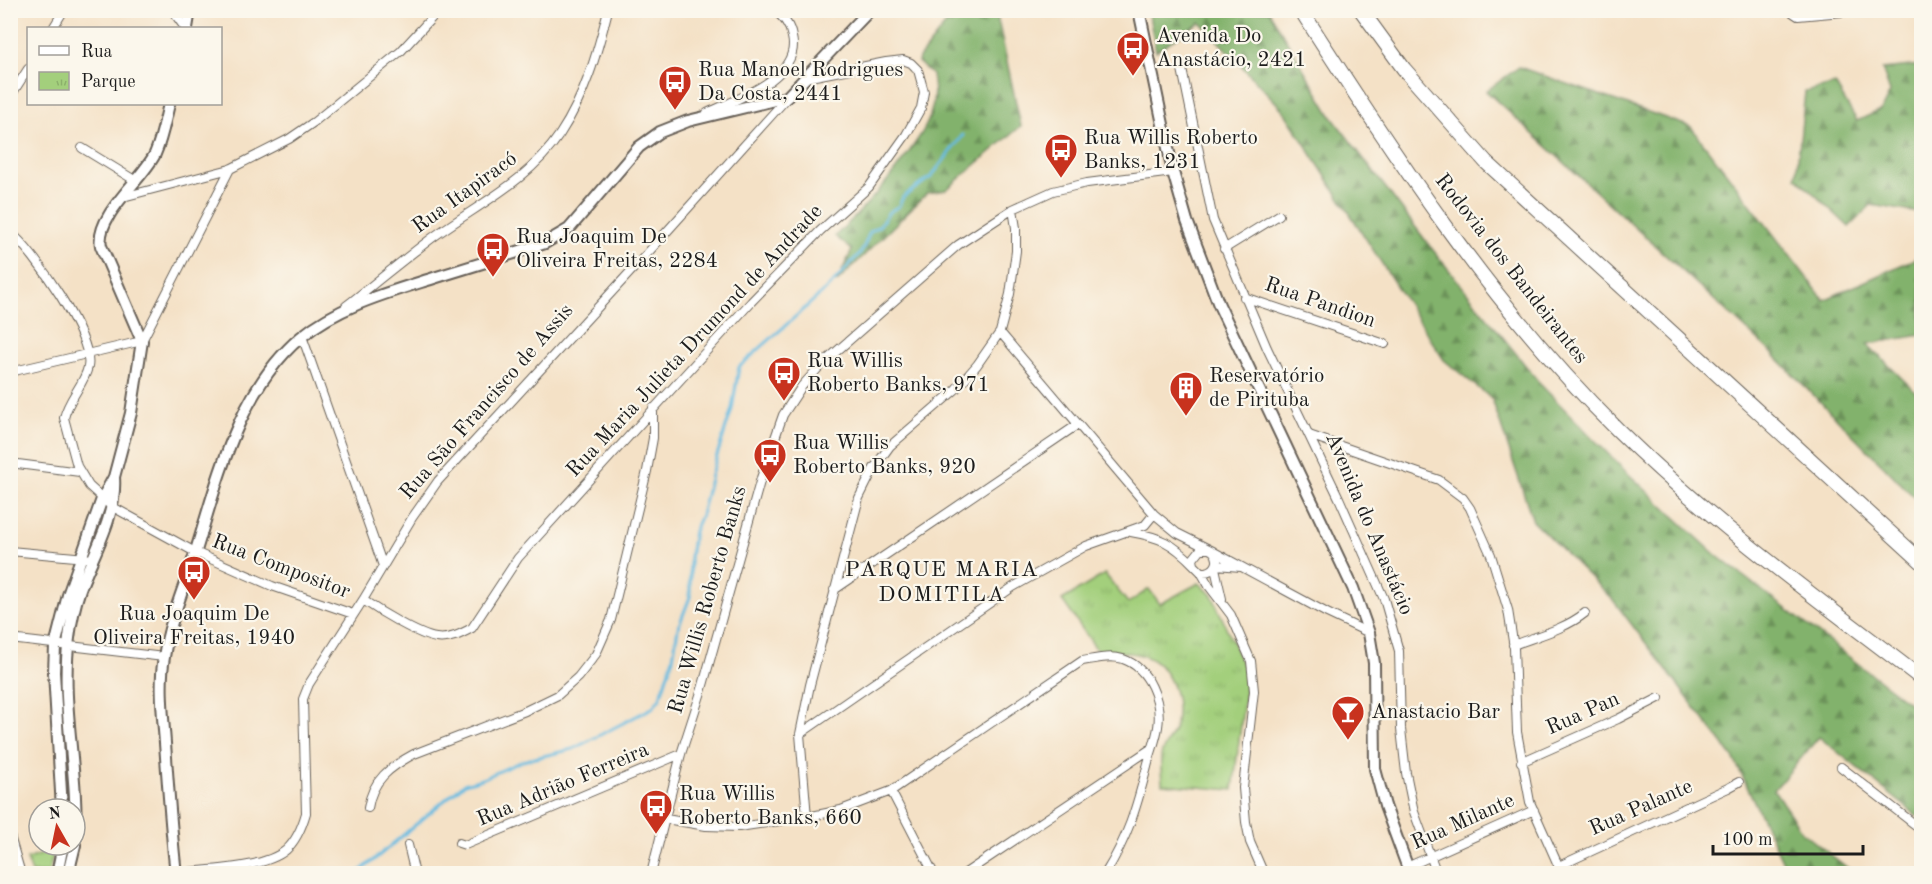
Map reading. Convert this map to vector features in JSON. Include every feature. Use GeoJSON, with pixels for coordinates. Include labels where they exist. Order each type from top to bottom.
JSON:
{"type":"FeatureCollection","features":[{"type":"Feature","properties":{"kind":"highway","name":"Rodovia dos Bandeirantes"},"geometry":{"type":"LineString","coordinates":[[1301,10],[1357,98],[1461,246],[1565,374],[1618,430],[1694,500],[1922,679]]}},
{"type":"Feature","properties":{"kind":"highway"},"geometry":{"type":"LineString","coordinates":[[1361,10],[1404,69],[1486,162],[1922,562]]}},
{"type":"Feature","properties":{"kind":"main road"},"geometry":{"type":"LineString","coordinates":[[186,27],[190,10]]}},
{"type":"Feature","properties":{"kind":"main road","name":"Rua São Francisco de Assis"},"geometry":{"type":"LineString","coordinates":[[787,97],[870,10]]}},
{"type":"Feature","properties":{"kind":"main road","name":"Avenida do Anastácio"},"geometry":{"type":"LineString","coordinates":[[1139,10],[1173,172],[1187,221],[1219,305],[1353,588],[1369,633],[1374,663],[1375,769],[1384,806],[1408,870]]}},
{"type":"Feature","properties":{"kind":"main road"},"geometry":{"type":"LineString","coordinates":[[176,873],[163,705],[164,657],[195,552],[242,417],[257,387],[274,363],[302,336],[338,313],[383,294],[545,243],[569,229],[639,147],[660,132],[688,121],[787,97]]}},
{"type":"Feature","properties":{"kind":"main road"},"geometry":{"type":"LineString","coordinates":[[75,797],[65,677],[68,648],[80,589],[93,560],[131,413],[142,341],[100,240],[106,221],[154,154],[169,105]]}},
{"type":"Feature","properties":{"kind":"main road"},"geometry":{"type":"LineString","coordinates":[[61,797],[54,672],[55,646],[68,595],[82,557],[107,503]]}},
{"type":"Feature","properties":{"kind":"main road"},"geometry":{"type":"LineString","coordinates":[[57,873],[60,857]]}},
{"type":"Feature","properties":{"kind":"main road"},"geometry":{"type":"LineString","coordinates":[[68,873],[72,857]]}},
{"type":"Feature","properties":{"kind":"street"},"geometry":{"type":"LineString","coordinates":[[54,27],[64,10]]}},
{"type":"Feature","properties":{"kind":"street"},"geometry":{"type":"LineString","coordinates":[[172,10],[185,27]]}},
{"type":"Feature","properties":{"kind":"street"},"geometry":{"type":"LineString","coordinates":[[123,197],[230,169],[290,139],[401,51],[439,10]]}},
{"type":"Feature","properties":{"kind":"street","name":"Rua Itapiracó"},"geometry":{"type":"LineString","coordinates":[[338,313],[434,237],[529,170],[560,135],[583,94],[597,55],[608,10]]}},
{"type":"Feature","properties":{"kind":"street"},"geometry":{"type":"LineString","coordinates":[[688,121],[760,89],[786,65],[794,51],[793,39],[789,24],[774,10]]}},
{"type":"Feature","properties":{"kind":"street"},"geometry":{"type":"LineString","coordinates":[[1789,10],[1798,16],[1864,10]]}},
{"type":"Feature","properties":{"kind":"street","name":"Rua Maria Julieta Drumond de Andrade"},"geometry":{"type":"LineString","coordinates":[[363,600],[435,638],[460,635],[472,628],[486,610],[518,558],[653,408],[797,255],[869,187],[906,135],[921,108],[924,92],[918,70],[911,63],[903,60],[806,78]]}},
{"type":"Feature","properties":{"kind":"street","name":"Avenida do Anastácio"},"geometry":{"type":"LineString","coordinates":[[1180,64],[1213,220],[1224,249],[1384,599],[1399,651],[1401,729],[1406,773],[1414,812],[1437,873]]}},
{"type":"Feature","properties":{"kind":"street"},"geometry":{"type":"LineString","coordinates":[[10,97],[27,71]]}},
{"type":"Feature","properties":{"kind":"street","name":"Rua São Francisco de Assis"},"geometry":{"type":"LineString","coordinates":[[176,873],[239,866],[274,858],[286,850],[296,838],[302,828],[306,813],[303,699],[309,684],[412,518],[438,482],[787,97]]}},
{"type":"Feature","properties":{"kind":"street"},"geometry":{"type":"LineString","coordinates":[[82,148],[136,180]]}},
{"type":"Feature","properties":{"kind":"street"},"geometry":{"type":"LineString","coordinates":[[10,372],[142,341],[230,169]]}},
{"type":"Feature","properties":{"kind":"street","name":"Rua Willis Roberto Banks"},"geometry":{"type":"LineString","coordinates":[[651,873],[681,754],[702,689],[762,478],[783,415],[802,386],[821,365],[958,245],[1013,209],[1053,191],[1087,183],[1173,172]]}},
{"type":"Feature","properties":{"kind":"street"},"geometry":{"type":"LineString","coordinates":[[807,818],[800,734],[810,685],[859,498],[874,468],[890,446],[955,390],[977,365],[1000,332],[1010,294],[1016,251],[1017,228],[1013,209]]}},
{"type":"Feature","properties":{"kind":"street"},"geometry":{"type":"LineString","coordinates":[[1224,249],[1279,215]]}},
{"type":"Feature","properties":{"kind":"street"},"geometry":{"type":"LineString","coordinates":[[10,232],[54,286],[72,317],[88,355],[85,375],[64,418],[80,472],[10,464]]}},
{"type":"Feature","properties":{"kind":"street","name":"Rua Pandion"},"geometry":{"type":"LineString","coordinates":[[1244,297],[1385,344]]}},
{"type":"Feature","properties":{"kind":"street"},"geometry":{"type":"LineString","coordinates":[[1000,332],[1077,425],[1164,523],[1327,613],[1369,633]]}},
{"type":"Feature","properties":{"kind":"street"},"geometry":{"type":"LineString","coordinates":[[302,336],[383,566]]}},
{"type":"Feature","properties":{"kind":"street"},"geometry":{"type":"LineString","coordinates":[[368,808],[370,795],[376,783],[383,774],[399,763],[414,754],[525,711],[558,695],[578,677],[596,654],[611,620],[647,471],[653,438],[653,408]]}},
{"type":"Feature","properties":{"kind":"street"},"geometry":{"type":"LineString","coordinates":[[834,590],[1077,425]]}},
{"type":"Feature","properties":{"kind":"street"},"geometry":{"type":"LineString","coordinates":[[1309,435],[1439,480],[1463,498],[1479,525],[1508,610],[1513,645],[1517,732],[1530,802],[1560,870]]}},
{"type":"Feature","properties":{"kind":"street","name":"Rua Compositor"},"geometry":{"type":"LineString","coordinates":[[80,472],[89,486],[107,503],[130,518],[195,552],[272,586],[353,614]]}},
{"type":"Feature","properties":{"kind":"street"},"geometry":{"type":"LineString","coordinates":[[800,734],[1013,587],[1086,546],[1145,525],[1154,514]]}},
{"type":"Feature","properties":{"kind":"street"},"geometry":{"type":"LineString","coordinates":[[1164,523],[1169,542]]}},
{"type":"Feature","properties":{"kind":"street"},"geometry":{"type":"LineString","coordinates":[[1129,532],[1157,537],[1169,542],[1201,572],[1232,615],[1251,661],[1254,691],[1243,788],[1250,842],[1264,873]]}},
{"type":"Feature","properties":{"kind":"street"},"geometry":{"type":"LineString","coordinates":[[1194,565],[1193,559],[1201,549],[1210,550],[1216,555],[1223,603]]}},
{"type":"Feature","properties":{"kind":"street"},"geometry":{"type":"LineString","coordinates":[[10,550],[93,560]]}},
{"type":"Feature","properties":{"kind":"street"},"geometry":{"type":"LineString","coordinates":[[1201,572],[1211,571],[1216,566],[1243,567]]}},
{"type":"Feature","properties":{"kind":"street"},"geometry":{"type":"LineString","coordinates":[[1513,645],[1550,632],[1585,614]]}},
{"type":"Feature","properties":{"kind":"street"},"geometry":{"type":"LineString","coordinates":[[10,639],[68,648],[164,657]]}},
{"type":"Feature","properties":{"kind":"street"},"geometry":{"type":"LineString","coordinates":[[666,819],[706,826],[739,827],[807,818],[841,810],[891,791],[1082,661],[1100,657],[1122,659],[1143,671],[1153,689],[1158,713],[1158,727],[1134,817],[1117,854],[1105,873]]}},
{"type":"Feature","properties":{"kind":"street","name":"Rua Pan"},"geometry":{"type":"LineString","coordinates":[[1521,762],[1659,699]]}},
{"type":"Feature","properties":{"kind":"street"},"geometry":{"type":"LineString","coordinates":[[964,873],[1152,748]]}},
{"type":"Feature","properties":{"kind":"street","name":"Rua Adrião Ferreira"},"geometry":{"type":"LineString","coordinates":[[459,843],[465,845],[681,754]]}},
{"type":"Feature","properties":{"kind":"street"},"geometry":{"type":"LineString","coordinates":[[1841,767],[1922,830]]}},
{"type":"Feature","properties":{"kind":"street","name":"Rua Palante"},"geometry":{"type":"LineString","coordinates":[[1560,870],[1739,782]]}},
{"type":"Feature","properties":{"kind":"street"},"geometry":{"type":"LineString","coordinates":[[891,791],[934,873]]}},
{"type":"Feature","properties":{"kind":"street","name":"Rua Milante"},"geometry":{"type":"LineString","coordinates":[[1408,870],[1431,856],[1534,810]]}},
{"type":"Feature","properties":{"kind":"street"},"geometry":{"type":"LineString","coordinates":[[10,836],[21,873]]}},
{"type":"Feature","properties":{"kind":"street"},"geometry":{"type":"LineString","coordinates":[[408,845],[415,873]]}},
{"type":"Feature","properties":{"kind":"green space"},"geometry":{"type":"Polygon","coordinates":[[[956,11],[996,11],[1021,126],[946,190],[927,193],[836,283],[852,250],[835,236],[883,186],[925,128],[934,98],[933,84],[932,75],[918,62],[919,58],[956,11]]]}},
{"type":"Feature","properties":{"kind":"green space"},"geometry":{"type":"Polygon","coordinates":[[[1148,11],[1269,11],[1332,117],[1429,245],[1542,386],[1621,467],[1717,556],[1921,712],[1921,819],[1819,737],[1774,790],[1802,832],[1854,873],[1788,873],[1734,759],[1613,600],[1533,521],[1492,399],[1444,360],[1283,110],[1200,22],[1156,51],[1148,11]]]}},
{"type":"Feature","properties":{"kind":"green space"},"geometry":{"type":"Polygon","coordinates":[[[1921,65],[1921,213],[1871,205],[1849,227],[1796,177],[1805,92],[1835,84],[1857,121],[1881,110],[1890,92],[1882,69],[1921,65]]]}},
{"type":"Feature","properties":{"kind":"green space"},"geometry":{"type":"Polygon","coordinates":[[[1519,67],[1691,127],[1824,300],[1921,256],[1921,335],[1867,344],[1921,397],[1921,504],[1771,352],[1486,91],[1519,67]]]}},
{"type":"Feature","properties":{"kind":"green space"},"geometry":{"type":"Polygon","coordinates":[[[1105,574],[1128,603],[1149,589],[1160,604],[1199,583],[1212,595],[1247,675],[1233,790],[1162,784],[1161,755],[1175,727],[1177,713],[1177,702],[1171,682],[1166,673],[1151,659],[1125,652],[1099,653],[1062,600],[1105,574]]]}},
{"type":"Feature","properties":{"kind":"green space"},"geometry":{"type":"Polygon","coordinates":[[[53,857],[48,873],[32,873],[27,859],[53,857]]]}},
{"type":"Feature","properties":{"kind":"waterway"},"geometry":{"type":"LineString","coordinates":[[357,874],[464,784],[482,779],[522,761],[573,749],[652,708],[660,698],[673,658],[678,628],[690,597],[690,557],[694,531],[701,515],[732,409],[739,367],[833,283],[862,251],[870,232],[880,225],[889,212],[899,206],[903,197],[931,177],[963,135]]}},
{"type":"Feature","properties":{"kind":"place","name":"Avenida Do Anastácio, 2421"},"geometry":{"type":"Point","coordinates":[1133,77]}},
{"type":"Feature","properties":{"kind":"place","name":"Rua Manoel Rodrigues Da Costa, 2441"},"geometry":{"type":"Point","coordinates":[675,111]}},
{"type":"Feature","properties":{"kind":"place","name":"Rua Willis Roberto Banks, 1231"},"geometry":{"type":"Point","coordinates":[1061,179]}},
{"type":"Feature","properties":{"kind":"place","name":"Rua Joaquim De Oliveira Freitas, 2284"},"geometry":{"type":"Point","coordinates":[493,278]}},
{"type":"Feature","properties":{"kind":"place","name":"Rua Willis Roberto Banks, 971"},"geometry":{"type":"Point","coordinates":[784,402]}},
{"type":"Feature","properties":{"kind":"place","name":"Reservatório de Pirituba"},"geometry":{"type":"Point","coordinates":[1186,417]}},
{"type":"Feature","properties":{"kind":"place","name":"Rua Willis Roberto Banks, 920"},"geometry":{"type":"Point","coordinates":[770,484]}},
{"type":"Feature","properties":{"kind":"place","name":"Rua Joaquim De Oliveira Freitas, 1940"},"geometry":{"type":"Point","coordinates":[194,601]}},
{"type":"Feature","properties":{"kind":"place","name":"Anastacio Bar"},"geometry":{"type":"Point","coordinates":[1348,741]}},
{"type":"Feature","properties":{"kind":"place","name":"Rua Willis Roberto Banks, 660"},"geometry":{"type":"Point","coordinates":[656,835]}},
{"type":"Feature","properties":{"kind":"district","name":"PARQUE MARIA DOMITILA"},"geometry":{"type":"Point","coordinates":[942,582]}}]}
